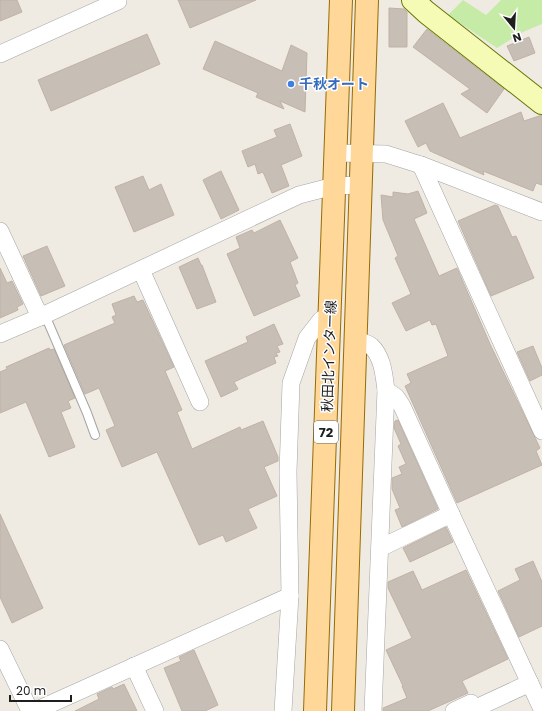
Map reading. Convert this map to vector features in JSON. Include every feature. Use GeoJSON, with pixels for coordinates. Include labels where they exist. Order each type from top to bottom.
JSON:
{"type":"FeatureCollection","features":[{"type":"Feature","properties":{"kind":"main road","name":"秋田北インター線"},"geometry":{"type":"LineString","coordinates":[[315,711],[341,0]]}},
{"type":"Feature","properties":{"kind":"main road","name":"秋田北インター線"},"geometry":{"type":"LineString","coordinates":[[343,711],[367,0]]}},
{"type":"Feature","properties":{"kind":"street"},"geometry":{"type":"LineString","coordinates":[[0,54],[118,0]]}},
{"type":"Feature","properties":{"kind":"street"},"geometry":{"type":"LineString","coordinates":[[413,0],[426,12],[542,103]]}},
{"type":"Feature","properties":{"kind":"street"},"geometry":{"type":"LineString","coordinates":[[336,153],[386,154],[421,165],[542,212]]}},
{"type":"Feature","properties":{"kind":"street"},"geometry":{"type":"LineString","coordinates":[[421,165],[542,431]]}},
{"type":"Feature","properties":{"kind":"street"},"geometry":{"type":"LineString","coordinates":[[0,334],[141,270],[299,195],[334,186],[360,185]]}},
{"type":"Feature","properties":{"kind":"street"},"geometry":{"type":"LineString","coordinates":[[0,231],[42,316]]}},
{"type":"Feature","properties":{"kind":"street"},"geometry":{"type":"LineString","coordinates":[[141,270],[200,402]]}},
{"type":"Feature","properties":{"kind":"street"},"geometry":{"type":"LineString","coordinates":[[283,711],[290,596],[288,472],[291,383],[307,338],[322,320],[330,315]]}},
{"type":"Feature","properties":{"kind":"street"},"geometry":{"type":"LineString","coordinates":[[356,340],[370,345],[378,355],[386,390],[373,711]]}},
{"type":"Feature","properties":{"kind":"street"},"geometry":{"type":"LineString","coordinates":[[386,390],[396,397],[402,406],[542,709]]}},
{"type":"Feature","properties":{"kind":"street"},"geometry":{"type":"LineString","coordinates":[[380,548],[451,514]]}},
{"type":"Feature","properties":{"kind":"street"},"geometry":{"type":"LineString","coordinates":[[35,711],[290,596]]}},
{"type":"Feature","properties":{"kind":"street"},"geometry":{"type":"LineString","coordinates":[[0,649],[30,711]]}},
{"type":"Feature","properties":{"kind":"street"},"geometry":{"type":"LineString","coordinates":[[134,666],[155,711]]}},
{"type":"Feature","properties":{"kind":"street"},"geometry":{"type":"LineString","coordinates":[[454,711],[471,703],[474,710],[530,683]]}},
{"type":"Feature","properties":{"kind":"lane"},"geometry":{"type":"LineString","coordinates":[[42,316],[87,413],[95,435]]}},
{"type":"Feature","properties":{"kind":"green space"},"geometry":{"type":"Polygon","coordinates":[[[463,0],[486,15],[501,0],[542,0],[542,24],[523,32],[497,48],[448,15],[463,0]]]}},
{"type":"Feature","properties":{"kind":"building"},"geometry":{"type":"Polygon","coordinates":[[[0,0],[17,0],[22,12],[0,21],[0,0]]]}},
{"type":"Feature","properties":{"kind":"building"},"geometry":{"type":"Polygon","coordinates":[[[178,0],[256,0],[190,28],[178,0]]]}},
{"type":"Feature","properties":{"kind":"building"},"geometry":{"type":"Polygon","coordinates":[[[389,8],[404,9],[407,12],[407,47],[389,47],[389,8]]]}},
{"type":"Feature","properties":{"kind":"building"},"geometry":{"type":"Polygon","coordinates":[[[427,29],[504,89],[487,113],[461,94],[470,89],[413,47],[427,29]]]}},
{"type":"Feature","properties":{"kind":"building"},"geometry":{"type":"Polygon","coordinates":[[[147,34],[160,64],[51,111],[38,80],[147,34]]]}},
{"type":"Feature","properties":{"kind":"building"},"geometry":{"type":"Polygon","coordinates":[[[529,37],[535,53],[514,61],[507,46],[529,37]]]}},
{"type":"Feature","properties":{"kind":"building"},"geometry":{"type":"Polygon","coordinates":[[[215,41],[282,71],[291,45],[307,53],[305,112],[280,101],[284,109],[256,97],[258,93],[203,69],[215,41]]]}},
{"type":"Feature","properties":{"kind":"building"},"geometry":{"type":"Polygon","coordinates":[[[443,103],[460,138],[521,112],[524,121],[542,115],[542,185],[536,183],[533,191],[483,171],[484,175],[430,151],[426,143],[418,147],[405,121],[443,103]]]}},
{"type":"Feature","properties":{"kind":"building"},"geometry":{"type":"Polygon","coordinates":[[[290,124],[302,156],[281,165],[289,186],[272,193],[263,172],[258,174],[255,164],[248,167],[242,151],[277,137],[274,130],[290,124]]]}},
{"type":"Feature","properties":{"kind":"building"},"geometry":{"type":"Polygon","coordinates":[[[221,171],[239,210],[221,219],[203,180],[221,171]]]}},
{"type":"Feature","properties":{"kind":"building"},"geometry":{"type":"Polygon","coordinates":[[[143,176],[149,190],[161,184],[174,215],[134,232],[115,187],[143,176]]]}},
{"type":"Feature","properties":{"kind":"building"},"geometry":{"type":"Polygon","coordinates":[[[418,191],[427,213],[414,219],[439,276],[457,268],[490,344],[540,448],[536,451],[542,465],[457,503],[405,386],[411,383],[407,374],[448,356],[436,324],[432,325],[430,320],[406,331],[392,303],[411,294],[395,258],[398,256],[383,220],[381,195],[393,197],[393,192],[408,194],[418,191]]]}},
{"type":"Feature","properties":{"kind":"building"},"geometry":{"type":"Polygon","coordinates":[[[495,205],[498,206],[512,237],[516,236],[534,278],[491,296],[458,221],[495,205]]]}},
{"type":"Feature","properties":{"kind":"building"},"geometry":{"type":"Polygon","coordinates":[[[280,220],[298,258],[290,262],[298,283],[295,285],[300,296],[254,316],[227,254],[240,248],[236,237],[252,230],[254,233],[280,220]]]}},
{"type":"Feature","properties":{"kind":"building"},"geometry":{"type":"Polygon","coordinates":[[[47,246],[65,286],[41,296],[23,256],[47,246]]]}},
{"type":"Feature","properties":{"kind":"building"},"geometry":{"type":"Polygon","coordinates":[[[198,258],[216,302],[197,309],[179,267],[198,258]]]}},
{"type":"Feature","properties":{"kind":"building"},"geometry":{"type":"Polygon","coordinates":[[[0,268],[7,283],[12,281],[23,304],[17,307],[18,310],[0,318],[0,268]]]}},
{"type":"Feature","properties":{"kind":"building"},"geometry":{"type":"Polygon","coordinates":[[[134,296],[137,302],[143,300],[174,367],[165,371],[182,410],[177,412],[192,449],[240,427],[241,430],[263,421],[278,457],[278,461],[264,467],[277,496],[248,509],[257,528],[226,542],[223,535],[199,545],[157,452],[122,467],[106,430],[115,426],[99,388],[85,394],[64,345],[115,323],[112,317],[116,315],[112,304],[134,296]]]}},
{"type":"Feature","properties":{"kind":"building"},"geometry":{"type":"Polygon","coordinates":[[[274,324],[283,344],[277,346],[280,352],[276,353],[278,356],[274,357],[276,363],[234,382],[238,389],[221,397],[205,361],[248,342],[246,337],[274,324]]]}},
{"type":"Feature","properties":{"kind":"building"},"geometry":{"type":"Polygon","coordinates":[[[533,346],[542,368],[542,375],[530,381],[517,352],[533,346]]]}},
{"type":"Feature","properties":{"kind":"building"},"geometry":{"type":"Polygon","coordinates":[[[49,348],[50,350],[54,349],[75,398],[68,401],[71,408],[61,412],[75,447],[49,457],[26,402],[0,413],[0,372],[7,369],[6,367],[49,348]]]}},
{"type":"Feature","properties":{"kind":"building"},"geometry":{"type":"Polygon","coordinates":[[[398,420],[438,509],[402,527],[395,510],[400,508],[392,489],[392,478],[402,474],[399,467],[406,464],[398,446],[401,444],[394,428],[395,421],[398,420]]]}},
{"type":"Feature","properties":{"kind":"building"},"geometry":{"type":"Polygon","coordinates":[[[0,514],[43,608],[12,623],[0,597],[0,514]]]}},
{"type":"Feature","properties":{"kind":"building"},"geometry":{"type":"Polygon","coordinates":[[[446,527],[453,542],[410,562],[403,548],[446,527]]]}},
{"type":"Feature","properties":{"kind":"building"},"geometry":{"type":"Polygon","coordinates":[[[533,561],[542,582],[542,626],[519,637],[498,591],[520,580],[515,569],[533,561]]]}},
{"type":"Feature","properties":{"kind":"building"},"geometry":{"type":"Polygon","coordinates":[[[466,570],[508,659],[462,681],[468,693],[428,711],[383,711],[383,708],[407,698],[386,650],[412,638],[388,588],[388,582],[413,571],[422,590],[466,570]]]}},
{"type":"Feature","properties":{"kind":"building"},"geometry":{"type":"Polygon","coordinates":[[[194,650],[218,705],[205,711],[182,711],[164,668],[181,661],[179,657],[194,650]]]}},
{"type":"Feature","properties":{"kind":"building"},"geometry":{"type":"Polygon","coordinates":[[[124,684],[137,711],[75,711],[99,699],[97,694],[112,687],[113,689],[124,684]]]}},
{"type":"Feature","properties":{"kind":"place","name":"千秋オート"},"geometry":{"type":"Point","coordinates":[291,84]}}]}
